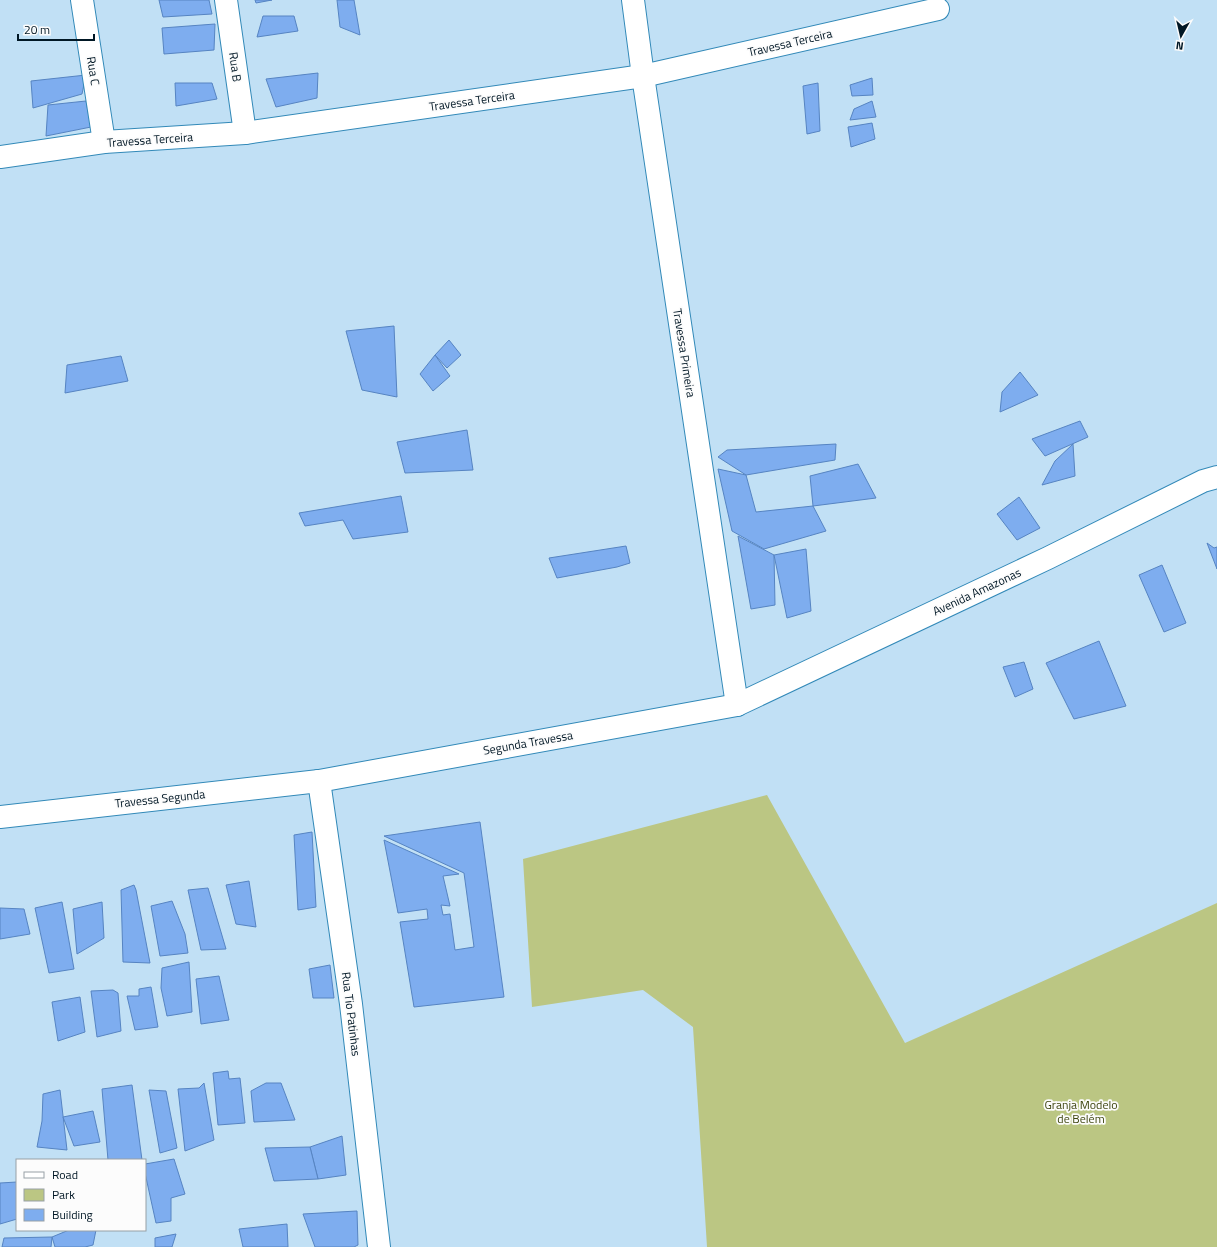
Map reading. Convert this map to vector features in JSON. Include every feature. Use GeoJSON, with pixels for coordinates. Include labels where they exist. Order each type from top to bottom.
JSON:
{"type":"FeatureCollection","features":[{"type":"Feature","properties":{"kind":"street","name":"Rua C"},"geometry":{"type":"LineString","coordinates":[[82,0],[104,142]]}},
{"type":"Feature","properties":{"kind":"street","name":"Rua B"},"geometry":{"type":"LineString","coordinates":[[226,0],[245,133]]}},
{"type":"Feature","properties":{"kind":"street","name":"Travessa Primeira"},"geometry":{"type":"LineString","coordinates":[[633,0],[642,76],[737,705]]}},
{"type":"Feature","properties":{"kind":"street","name":"Travessa Terceira"},"geometry":{"type":"LineString","coordinates":[[0,157],[104,142],[245,133],[642,76],[938,9]]}},
{"type":"Feature","properties":{"kind":"street","name":"Avenida Amazonas"},"geometry":{"type":"LineString","coordinates":[[737,705],[1048,558],[1203,481],[1217,477]]}},
{"type":"Feature","properties":{"kind":"street","name":"Segunda Travessa"},"geometry":{"type":"LineString","coordinates":[[319,781],[737,705]]}},
{"type":"Feature","properties":{"kind":"street","name":"Travessa Segunda"},"geometry":{"type":"LineString","coordinates":[[0,818],[319,781]]}},
{"type":"Feature","properties":{"kind":"street","name":"Rua Tio Patinhas"},"geometry":{"type":"LineString","coordinates":[[319,781],[351,1004],[379,1247]]}},
{"type":"Feature","properties":{"kind":"green space","name":"Granja Modelo de Belém"},"geometry":{"type":"Polygon","coordinates":[[[767,795],[905,1043],[1217,903],[1217,1247],[707,1247],[693,1027],[643,990],[532,1007],[523,859],[767,795]]]}},
{"type":"Feature","properties":{"kind":"building"},"geometry":{"type":"Polygon","coordinates":[[[159,0],[209,0],[212,14],[163,17],[159,0]]]}},
{"type":"Feature","properties":{"kind":"building"},"geometry":{"type":"Polygon","coordinates":[[[255,0],[272,0],[256,3],[255,0]]]}},
{"type":"Feature","properties":{"kind":"building"},"geometry":{"type":"Polygon","coordinates":[[[337,0],[354,0],[360,35],[340,27],[337,0]]]}},
{"type":"Feature","properties":{"kind":"building"},"geometry":{"type":"Polygon","coordinates":[[[263,16],[294,16],[298,31],[257,37],[263,16]]]}},
{"type":"Feature","properties":{"kind":"building"},"geometry":{"type":"Polygon","coordinates":[[[215,24],[214,50],[164,54],[162,28],[215,24]]]}},
{"type":"Feature","properties":{"kind":"building"},"geometry":{"type":"Polygon","coordinates":[[[318,73],[317,98],[276,107],[266,79],[318,73]]]}},
{"type":"Feature","properties":{"kind":"building"},"geometry":{"type":"Polygon","coordinates":[[[86,75],[82,94],[33,108],[31,81],[86,75]]]}},
{"type":"Feature","properties":{"kind":"building"},"geometry":{"type":"Polygon","coordinates":[[[872,78],[873,95],[852,96],[850,85],[872,78]]]}},
{"type":"Feature","properties":{"kind":"building"},"geometry":{"type":"Polygon","coordinates":[[[175,83],[212,83],[217,99],[176,106],[175,83]]]}},
{"type":"Feature","properties":{"kind":"building"},"geometry":{"type":"Polygon","coordinates":[[[818,83],[820,131],[807,134],[803,86],[818,83]]]}},
{"type":"Feature","properties":{"kind":"building"},"geometry":{"type":"Polygon","coordinates":[[[86,101],[91,127],[46,136],[48,105],[86,101]]]}},
{"type":"Feature","properties":{"kind":"building"},"geometry":{"type":"Polygon","coordinates":[[[872,101],[876,117],[850,120],[854,109],[872,101]]]}},
{"type":"Feature","properties":{"kind":"building"},"geometry":{"type":"Polygon","coordinates":[[[872,123],[875,139],[851,147],[848,127],[872,123]]]}},
{"type":"Feature","properties":{"kind":"building"},"geometry":{"type":"Polygon","coordinates":[[[394,326],[397,397],[362,390],[346,331],[394,326]]]}},
{"type":"Feature","properties":{"kind":"building"},"geometry":{"type":"Polygon","coordinates":[[[449,340],[461,355],[447,368],[435,355],[449,340]]]}},
{"type":"Feature","properties":{"kind":"building"},"geometry":{"type":"Polygon","coordinates":[[[435,355],[450,376],[433,391],[420,374],[435,355]]]}},
{"type":"Feature","properties":{"kind":"building"},"geometry":{"type":"Polygon","coordinates":[[[121,356],[128,381],[65,393],[67,365],[121,356]]]}},
{"type":"Feature","properties":{"kind":"building"},"geometry":{"type":"Polygon","coordinates":[[[1020,372],[1038,395],[1000,412],[1002,392],[1020,372]]]}},
{"type":"Feature","properties":{"kind":"building"},"geometry":{"type":"Polygon","coordinates":[[[1080,421],[1088,437],[1045,456],[1032,439],[1080,421]]]}},
{"type":"Feature","properties":{"kind":"building"},"geometry":{"type":"Polygon","coordinates":[[[467,430],[473,470],[405,473],[397,442],[467,430]]]}},
{"type":"Feature","properties":{"kind":"building"},"geometry":{"type":"Polygon","coordinates":[[[836,444],[835,460],[746,475],[718,457],[727,450],[836,444]]]}},
{"type":"Feature","properties":{"kind":"building"},"geometry":{"type":"Polygon","coordinates":[[[1073,444],[1075,476],[1042,485],[1055,461],[1073,444]]]}},
{"type":"Feature","properties":{"kind":"building"},"geometry":{"type":"Polygon","coordinates":[[[858,464],[876,498],[813,506],[810,476],[858,464]]]}},
{"type":"Feature","properties":{"kind":"building"},"geometry":{"type":"Polygon","coordinates":[[[718,469],[746,475],[756,512],[813,506],[826,531],[764,549],[732,531],[718,469]]]}},
{"type":"Feature","properties":{"kind":"building"},"geometry":{"type":"Polygon","coordinates":[[[401,496],[408,532],[353,539],[343,520],[305,526],[299,513],[401,496]]]}},
{"type":"Feature","properties":{"kind":"building"},"geometry":{"type":"Polygon","coordinates":[[[1019,497],[1040,528],[1017,540],[997,514],[1019,497]]]}},
{"type":"Feature","properties":{"kind":"building"},"geometry":{"type":"Polygon","coordinates":[[[738,536],[774,555],[775,605],[751,609],[738,536]]]}},
{"type":"Feature","properties":{"kind":"building"},"geometry":{"type":"Polygon","coordinates":[[[1207,543],[1214,548],[1217,547],[1217,569],[1207,543]]]}},
{"type":"Feature","properties":{"kind":"building"},"geometry":{"type":"Polygon","coordinates":[[[626,546],[630,563],[617,567],[557,578],[549,558],[626,546]]]}},
{"type":"Feature","properties":{"kind":"building"},"geometry":{"type":"Polygon","coordinates":[[[806,549],[811,611],[787,618],[774,555],[806,549]]]}},
{"type":"Feature","properties":{"kind":"building"},"geometry":{"type":"Polygon","coordinates":[[[1162,565],[1186,623],[1164,632],[1139,575],[1162,565]]]}},
{"type":"Feature","properties":{"kind":"building"},"geometry":{"type":"Polygon","coordinates":[[[1099,641],[1126,706],[1074,719],[1046,663],[1099,641]]]}},
{"type":"Feature","properties":{"kind":"building"},"geometry":{"type":"Polygon","coordinates":[[[1024,662],[1033,689],[1015,697],[1003,667],[1024,662]]]}},
{"type":"Feature","properties":{"kind":"building"},"geometry":{"type":"Polygon","coordinates":[[[480,822],[504,997],[414,1007],[400,922],[428,919],[427,909],[398,913],[384,840],[459,874],[443,876],[450,906],[441,905],[443,915],[450,914],[455,950],[474,947],[464,873],[384,836],[480,822]]]}},
{"type":"Feature","properties":{"kind":"building"},"geometry":{"type":"Polygon","coordinates":[[[312,832],[316,907],[298,910],[294,835],[312,832]]]}},
{"type":"Feature","properties":{"kind":"building"},"geometry":{"type":"Polygon","coordinates":[[[249,881],[256,927],[236,924],[226,885],[249,881]]]}},
{"type":"Feature","properties":{"kind":"building"},"geometry":{"type":"Polygon","coordinates":[[[134,885],[150,963],[123,962],[121,890],[134,885]]]}},
{"type":"Feature","properties":{"kind":"building"},"geometry":{"type":"Polygon","coordinates":[[[208,888],[226,949],[201,950],[188,890],[208,888]]]}},
{"type":"Feature","properties":{"kind":"building"},"geometry":{"type":"Polygon","coordinates":[[[172,901],[185,934],[188,953],[160,956],[151,906],[172,901]]]}},
{"type":"Feature","properties":{"kind":"building"},"geometry":{"type":"Polygon","coordinates":[[[62,902],[74,969],[49,973],[35,908],[62,902]]]}},
{"type":"Feature","properties":{"kind":"building"},"geometry":{"type":"Polygon","coordinates":[[[102,902],[104,938],[77,954],[73,909],[102,902]]]}},
{"type":"Feature","properties":{"kind":"building"},"geometry":{"type":"Polygon","coordinates":[[[0,908],[24,909],[30,934],[0,939],[0,908]]]}},
{"type":"Feature","properties":{"kind":"building"},"geometry":{"type":"Polygon","coordinates":[[[189,962],[192,1012],[167,1016],[161,988],[162,968],[189,962]]]}},
{"type":"Feature","properties":{"kind":"building"},"geometry":{"type":"Polygon","coordinates":[[[330,965],[334,998],[313,998],[309,969],[330,965]]]}},
{"type":"Feature","properties":{"kind":"building"},"geometry":{"type":"Polygon","coordinates":[[[219,976],[229,1020],[201,1024],[196,979],[219,976]]]}},
{"type":"Feature","properties":{"kind":"building"},"geometry":{"type":"Polygon","coordinates":[[[151,987],[158,1027],[135,1030],[127,996],[139,996],[139,989],[151,987]]]}},
{"type":"Feature","properties":{"kind":"building"},"geometry":{"type":"Polygon","coordinates":[[[113,990],[118,993],[121,1031],[97,1037],[91,991],[113,990]]]}},
{"type":"Feature","properties":{"kind":"building"},"geometry":{"type":"Polygon","coordinates":[[[80,997],[85,1032],[58,1041],[52,1002],[80,997]]]}},
{"type":"Feature","properties":{"kind":"building"},"geometry":{"type":"Polygon","coordinates":[[[228,1071],[229,1079],[240,1078],[245,1123],[218,1125],[213,1073],[228,1071]]]}},
{"type":"Feature","properties":{"kind":"building"},"geometry":{"type":"Polygon","coordinates":[[[204,1083],[214,1140],[185,1151],[178,1089],[199,1088],[204,1083]]]}},
{"type":"Feature","properties":{"kind":"building"},"geometry":{"type":"Polygon","coordinates":[[[266,1083],[281,1083],[295,1120],[254,1122],[251,1091],[266,1083]]]}},
{"type":"Feature","properties":{"kind":"building"},"geometry":{"type":"Polygon","coordinates":[[[132,1085],[142,1159],[108,1159],[102,1089],[132,1085]]]}},
{"type":"Feature","properties":{"kind":"building"},"geometry":{"type":"Polygon","coordinates":[[[60,1090],[67,1150],[37,1147],[42,1121],[43,1094],[60,1090]]]}},
{"type":"Feature","properties":{"kind":"building"},"geometry":{"type":"Polygon","coordinates":[[[149,1090],[166,1091],[177,1148],[160,1153],[149,1090]]]}},
{"type":"Feature","properties":{"kind":"building"},"geometry":{"type":"Polygon","coordinates":[[[93,1111],[100,1142],[74,1146],[63,1117],[93,1111]]]}},
{"type":"Feature","properties":{"kind":"building"},"geometry":{"type":"Polygon","coordinates":[[[342,1136],[346,1175],[318,1179],[310,1147],[342,1136]]]}},
{"type":"Feature","properties":{"kind":"building"},"geometry":{"type":"Polygon","coordinates":[[[310,1147],[318,1179],[274,1181],[265,1148],[310,1147]]]}},
{"type":"Feature","properties":{"kind":"building"},"geometry":{"type":"Polygon","coordinates":[[[174,1159],[185,1194],[171,1198],[171,1221],[156,1223],[146,1178],[146,1164],[174,1159]]]}},
{"type":"Feature","properties":{"kind":"building"},"geometry":{"type":"Polygon","coordinates":[[[16,1182],[16,1219],[0,1224],[0,1183],[16,1182]]]}},
{"type":"Feature","properties":{"kind":"building"},"geometry":{"type":"Polygon","coordinates":[[[357,1211],[358,1245],[354,1247],[315,1247],[303,1214],[357,1211]]]}},
{"type":"Feature","properties":{"kind":"building"},"geometry":{"type":"Polygon","coordinates":[[[287,1224],[288,1247],[243,1247],[239,1229],[287,1224]]]}},
{"type":"Feature","properties":{"kind":"building"},"geometry":{"type":"Polygon","coordinates":[[[67,1231],[96,1231],[93,1245],[85,1247],[55,1247],[52,1237],[67,1231]]]}},
{"type":"Feature","properties":{"kind":"building"},"geometry":{"type":"Polygon","coordinates":[[[176,1234],[172,1247],[155,1247],[155,1238],[176,1234]]]}},
{"type":"Feature","properties":{"kind":"building"},"geometry":{"type":"Polygon","coordinates":[[[52,1237],[51,1247],[2,1247],[4,1238],[52,1237]]]}}]}
